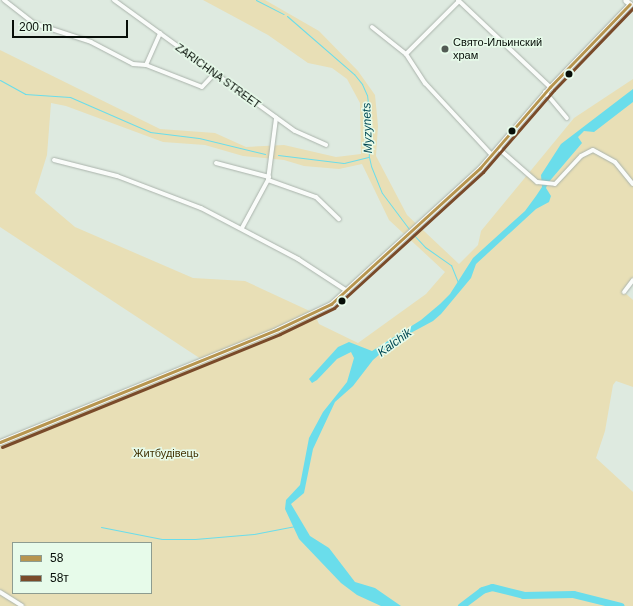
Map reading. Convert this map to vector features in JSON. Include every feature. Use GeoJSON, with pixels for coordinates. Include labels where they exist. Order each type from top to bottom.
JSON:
{"type":"FeatureCollection","features":[{"type":"Feature","properties":{"kind":"street"},"geometry":{"type":"LineString","coordinates":[[4,0],[33,23],[91,42],[133,64],[146,65],[202,87],[214,74]]}},
{"type":"Feature","properties":{"kind":"street","name":"ZARICHNA STREET"},"geometry":{"type":"LineString","coordinates":[[114,0],[214,74],[295,131],[326,145]]}},
{"type":"Feature","properties":{"kind":"street"},"geometry":{"type":"LineString","coordinates":[[406,54],[458,0],[550,87]]}},
{"type":"Feature","properties":{"kind":"street"},"geometry":{"type":"LineString","coordinates":[[0,442],[314,314],[348,292],[405,235],[492,155],[545,92],[632,3],[625,0]]}},
{"type":"Feature","properties":{"kind":"street"},"geometry":{"type":"LineString","coordinates":[[372,27],[406,54],[439,99],[492,155]]}},
{"type":"Feature","properties":{"kind":"street"},"geometry":{"type":"LineString","coordinates":[[146,65],[160,33]]}},
{"type":"Feature","properties":{"kind":"street"},"geometry":{"type":"LineString","coordinates":[[545,92],[567,118]]}},
{"type":"Feature","properties":{"kind":"street"},"geometry":{"type":"LineString","coordinates":[[242,228],[268,178],[276,118]]}},
{"type":"Feature","properties":{"kind":"street"},"geometry":{"type":"LineString","coordinates":[[498,148],[537,182],[550,185],[559,181],[581,156],[593,150],[615,162],[633,184]]}},
{"type":"Feature","properties":{"kind":"street"},"geometry":{"type":"LineString","coordinates":[[54,160],[160,191],[242,228],[298,259],[348,292]]}},
{"type":"Feature","properties":{"kind":"street"},"geometry":{"type":"LineString","coordinates":[[216,163],[268,178],[316,197],[339,219]]}},
{"type":"Feature","properties":{"kind":"street"},"geometry":{"type":"LineString","coordinates":[[624,292],[633,280]]}},
{"type":"Feature","properties":{"kind":"street"},"geometry":{"type":"LineString","coordinates":[[0,592],[22,606]]}},
{"type":"Feature","properties":{"kind":"green space","name":"Житбудівець"},"geometry":{"type":"Polygon","coordinates":[[[203,0],[265,0],[319,31],[358,71],[375,95],[378,126],[376,156],[407,215],[459,264],[478,245],[481,231],[574,118],[633,79],[633,280],[624,292],[633,300],[633,387],[616,381],[613,385],[605,431],[596,458],[633,492],[633,606],[0,606],[0,441],[201,359],[0,227],[0,50],[160,129],[215,133],[246,147],[284,145],[336,157],[361,154],[360,103],[347,79],[332,68],[308,63],[268,35],[203,0]],[[51,103],[47,155],[35,193],[75,227],[193,278],[245,281],[314,313],[319,324],[358,343],[426,294],[445,272],[389,220],[362,164],[339,169],[304,166],[284,160],[243,156],[205,145],[163,142],[66,106],[51,103]]]}},
{"type":"Feature","properties":{"kind":"water"},"geometry":{"type":"Polygon","coordinates":[[[633,89],[633,102],[594,132],[584,131],[578,137],[582,143],[548,183],[546,188],[551,196],[549,202],[536,209],[476,264],[471,278],[441,314],[433,321],[394,342],[373,360],[353,386],[335,402],[313,449],[304,493],[291,504],[310,536],[329,548],[355,582],[375,588],[401,606],[381,606],[357,595],[341,583],[299,539],[285,509],[286,500],[300,485],[309,438],[323,412],[347,382],[354,358],[351,352],[337,359],[317,380],[312,383],[309,379],[338,347],[349,342],[372,351],[421,320],[440,304],[450,294],[473,258],[525,211],[542,187],[541,175],[561,144],[633,89]]]}},
{"type":"Feature","properties":{"kind":"waterway","name":"Myzynets"},"geometry":{"type":"LineString","coordinates":[[256,0],[284,14]]}},
{"type":"Feature","properties":{"kind":"waterway","name":"Myzynets"},"geometry":{"type":"LineString","coordinates":[[287,16],[354,74],[362,84],[367,95],[370,121],[369,157],[371,166],[382,193],[409,229]]}},
{"type":"Feature","properties":{"kind":"waterway"},"geometry":{"type":"LineString","coordinates":[[0,80],[25,94],[70,97],[150,132],[199,138],[265,154]]}},
{"type":"Feature","properties":{"kind":"waterway"},"geometry":{"type":"LineString","coordinates":[[278,155],[344,163],[368,157]]}},
{"type":"Feature","properties":{"kind":"waterway","name":"Myzynets"},"geometry":{"type":"LineString","coordinates":[[412,233],[425,247],[451,265],[458,282]]}},
{"type":"Feature","properties":{"kind":"waterway"},"geometry":{"type":"LineString","coordinates":[[101,527],[162,539],[195,539],[254,534],[295,526]]}},
{"type":"Feature","properties":{"kind":"waterway","name":"Kalchik"},"geometry":{"type":"LineString","coordinates":[[461,606],[482,590],[492,587],[523,595],[573,594],[621,606]]}},
{"type":"Feature","properties":{"kind":"transit line","name":"58"},"geometry":{"type":"LineString","coordinates":[[0,442],[278,329],[331,304],[480,168],[550,87],[630,4]]}},
{"type":"Feature","properties":{"kind":"transit line","name":"58т"},"geometry":{"type":"LineString","coordinates":[[2,447],[280,334],[334,308],[483,172],[554,90],[633,8]]}},
{"type":"Feature","properties":{"kind":"place","name":"Свято-Ильинский храм"},"geometry":{"type":"Point","coordinates":[445,49]}}]}
